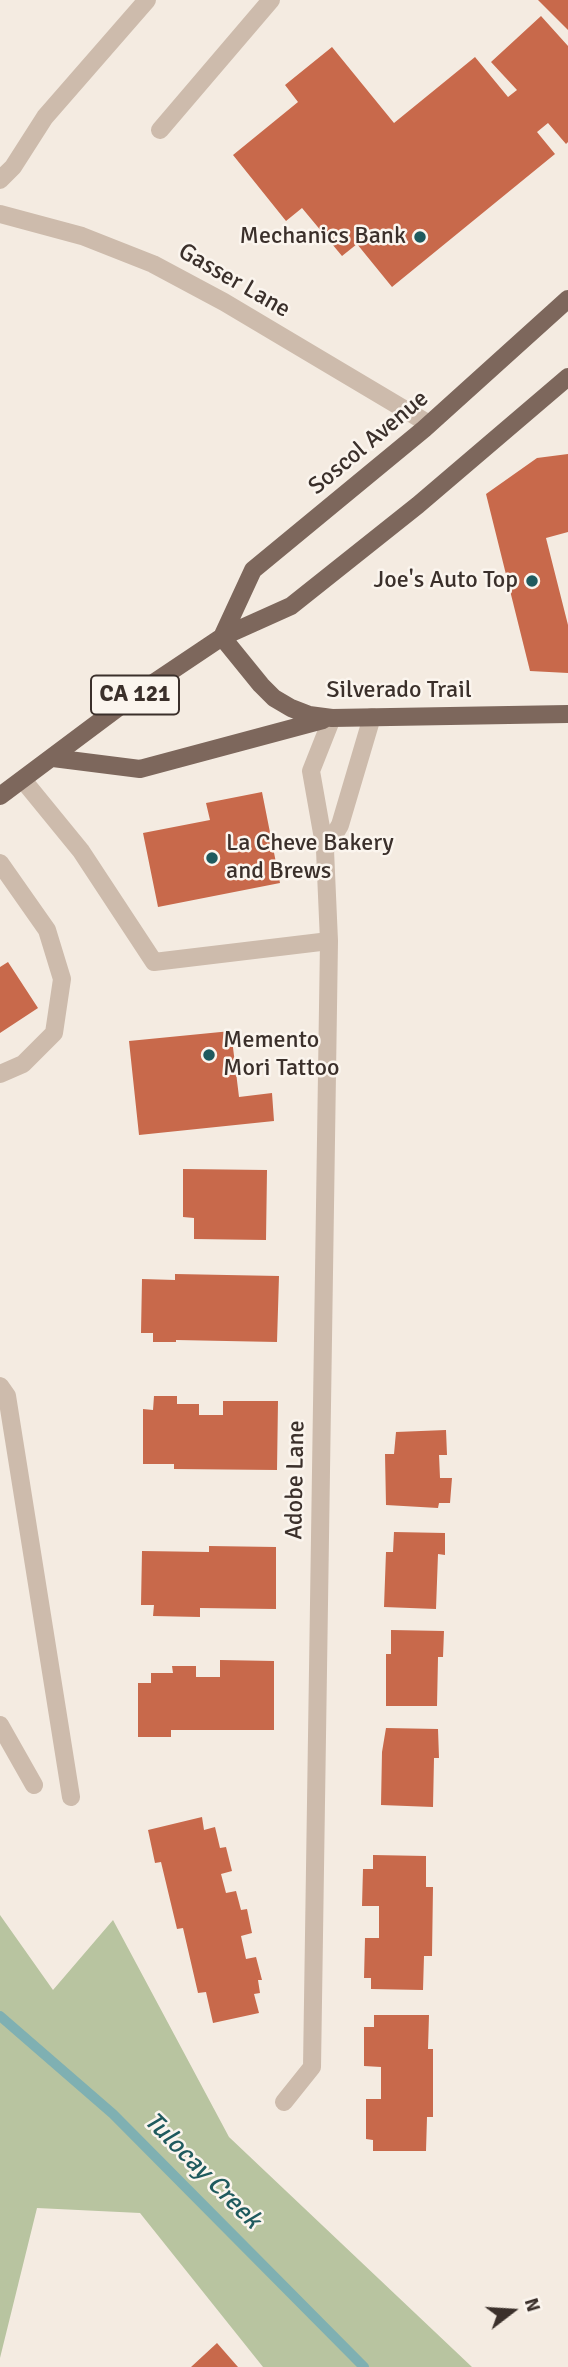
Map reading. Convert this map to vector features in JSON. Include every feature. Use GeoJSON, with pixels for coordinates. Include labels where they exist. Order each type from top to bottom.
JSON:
{"type":"FeatureCollection","features":[{"type":"Feature","properties":{"kind":"main road","name":"Soscol Avenue"},"geometry":{"type":"LineString","coordinates":[[222,637],[253,570],[429,424],[568,299]]}},
{"type":"Feature","properties":{"kind":"main road"},"geometry":{"type":"LineString","coordinates":[[222,637],[291,606],[408,513],[568,377]]}},
{"type":"Feature","properties":{"kind":"main road","name":"Silverado Trail"},"geometry":{"type":"LineString","coordinates":[[222,637],[261,685],[283,704],[309,715],[332,718],[568,714]]}},
{"type":"Feature","properties":{"kind":"main road","name":"CA 121"},"geometry":{"type":"LineString","coordinates":[[0,796],[131,698],[222,637]]}},
{"type":"Feature","properties":{"kind":"main road"},"geometry":{"type":"LineString","coordinates":[[53,758],[140,769],[332,718]]}},
{"type":"Feature","properties":{"kind":"street"},"geometry":{"type":"LineString","coordinates":[[0,180],[13,167],[45,117],[147,0]]}},
{"type":"Feature","properties":{"kind":"street"},"geometry":{"type":"LineString","coordinates":[[160,130],[271,0]]}},
{"type":"Feature","properties":{"kind":"street","name":"Gasser Lane"},"geometry":{"type":"LineString","coordinates":[[0,214],[82,236],[153,264],[224,302],[429,424]]}},
{"type":"Feature","properties":{"kind":"street","name":"Adobe Lane"},"geometry":{"type":"LineString","coordinates":[[326,850],[340,825],[372,717]]}},
{"type":"Feature","properties":{"kind":"street","name":"Adobe Lane"},"geometry":{"type":"LineString","coordinates":[[284,2102],[312,2067],[329,941],[326,850],[311,771],[332,718]]}},
{"type":"Feature","properties":{"kind":"street"},"geometry":{"type":"LineString","coordinates":[[23,780],[81,851],[153,962],[329,941]]}},
{"type":"Feature","properties":{"kind":"street"},"geometry":{"type":"LineString","coordinates":[[0,863],[47,930],[62,979],[54,1033],[23,1064],[0,1074]]}},
{"type":"Feature","properties":{"kind":"street"},"geometry":{"type":"LineString","coordinates":[[0,1386],[7,1396],[71,1797]]}},
{"type":"Feature","properties":{"kind":"street"},"geometry":{"type":"LineString","coordinates":[[0,1725],[34,1785]]}},
{"type":"Feature","properties":{"kind":"green space"},"geometry":{"type":"Polygon","coordinates":[[[0,1915],[53,1990],[113,1920],[229,2137],[472,2367],[263,2367],[140,2213],[37,2208],[0,2358],[0,1915]]]}},
{"type":"Feature","properties":{"kind":"building"},"geometry":{"type":"Polygon","coordinates":[[[538,0],[568,0],[568,30],[538,0]]]}},
{"type":"Feature","properties":{"kind":"building"},"geometry":{"type":"Polygon","coordinates":[[[541,16],[568,46],[568,142],[566,144],[548,123],[537,132],[555,154],[392,287],[357,244],[342,256],[302,208],[286,221],[233,155],[298,102],[285,85],[332,47],[394,123],[475,57],[508,97],[517,90],[491,62],[541,16]]]}},
{"type":"Feature","properties":{"kind":"building","name":"Joe's Auto Top"},"geometry":{"type":"Polygon","coordinates":[[[568,454],[568,532],[546,538],[568,625],[568,673],[530,671],[486,494],[537,458],[568,454]]]}},
{"type":"Feature","properties":{"kind":"building","name":"La Cheve Bakery and Brews"},"geometry":{"type":"Polygon","coordinates":[[[262,792],[280,883],[158,907],[143,833],[210,820],[206,803],[262,792]]]}},
{"type":"Feature","properties":{"kind":"building"},"geometry":{"type":"Polygon","coordinates":[[[8,962],[38,1008],[0,1033],[0,967],[8,962]]]}},
{"type":"Feature","properties":{"kind":"building"},"geometry":{"type":"Polygon","coordinates":[[[231,1031],[239,1097],[272,1093],[274,1121],[139,1135],[129,1041],[231,1031]]]}},
{"type":"Feature","properties":{"kind":"building"},"geometry":{"type":"Polygon","coordinates":[[[183,1169],[267,1170],[266,1240],[194,1239],[194,1218],[183,1217],[183,1169]]]}},
{"type":"Feature","properties":{"kind":"building"},"geometry":{"type":"Polygon","coordinates":[[[175,1274],[279,1276],[277,1342],[153,1342],[153,1333],[141,1333],[142,1279],[175,1280],[175,1274]]]}},
{"type":"Feature","properties":{"kind":"building"},"geometry":{"type":"Polygon","coordinates":[[[154,1396],[177,1396],[177,1404],[199,1404],[199,1415],[223,1415],[223,1401],[278,1401],[277,1470],[174,1469],[174,1464],[143,1464],[143,1409],[153,1410],[154,1396]]]}},
{"type":"Feature","properties":{"kind":"building"},"geometry":{"type":"Polygon","coordinates":[[[446,1430],[447,1455],[439,1455],[440,1478],[452,1478],[450,1503],[439,1503],[438,1508],[386,1505],[385,1454],[394,1454],[396,1432],[446,1430]]]}},
{"type":"Feature","properties":{"kind":"building"},"geometry":{"type":"Polygon","coordinates":[[[394,1532],[445,1533],[445,1555],[438,1554],[436,1609],[384,1607],[386,1552],[393,1552],[394,1532]]]}},
{"type":"Feature","properties":{"kind":"building"},"geometry":{"type":"Polygon","coordinates":[[[209,1546],[276,1547],[276,1609],[200,1608],[200,1617],[153,1616],[154,1605],[141,1605],[142,1551],[209,1552],[209,1546]]]}},
{"type":"Feature","properties":{"kind":"building"},"geometry":{"type":"Polygon","coordinates":[[[391,1630],[444,1631],[443,1657],[438,1657],[437,1706],[386,1706],[386,1654],[391,1654],[391,1630]]]}},
{"type":"Feature","properties":{"kind":"building"},"geometry":{"type":"Polygon","coordinates":[[[220,1660],[274,1661],[274,1730],[171,1730],[171,1737],[138,1737],[138,1683],[151,1683],[151,1673],[173,1673],[172,1666],[196,1666],[196,1677],[220,1677],[220,1660]]]}},
{"type":"Feature","properties":{"kind":"building"},"geometry":{"type":"Polygon","coordinates":[[[386,1728],[438,1729],[439,1758],[434,1758],[433,1807],[381,1805],[382,1752],[386,1728]]]}},
{"type":"Feature","properties":{"kind":"building"},"geometry":{"type":"Polygon","coordinates":[[[202,1817],[204,1830],[215,1827],[220,1848],[226,1847],[232,1871],[221,1874],[226,1893],[236,1891],[241,1910],[247,1909],[252,1933],[241,1936],[246,1959],[256,1957],[262,1980],[258,1980],[260,1993],[254,1994],[259,2013],[213,2023],[206,1992],[198,1993],[183,1928],[177,1929],[161,1862],[155,1863],[148,1830],[202,1817]]]}},
{"type":"Feature","properties":{"kind":"building"},"geometry":{"type":"Polygon","coordinates":[[[373,1855],[426,1856],[426,1887],[433,1887],[432,1956],[424,1956],[423,1990],[371,1989],[371,1978],[364,1978],[365,1938],[379,1938],[379,1906],[362,1906],[363,1869],[373,1869],[373,1855]]]}},
{"type":"Feature","properties":{"kind":"building"},"geometry":{"type":"Polygon","coordinates":[[[374,2015],[429,2015],[428,2049],[433,2049],[433,2117],[427,2117],[426,2151],[373,2151],[373,2140],[366,2139],[366,2099],[381,2099],[381,2067],[364,2066],[364,2027],[374,2027],[374,2015]]]}},
{"type":"Feature","properties":{"kind":"building"},"geometry":{"type":"Polygon","coordinates":[[[217,2343],[238,2367],[191,2367],[217,2343]]]}},
{"type":"Feature","properties":{"kind":"waterway","name":"Tulocay Creek"},"geometry":{"type":"LineString","coordinates":[[0,2016],[113,2114],[364,2367]]}},
{"type":"Feature","properties":{"kind":"place","name":"Mechanics Bank"},"geometry":{"type":"Point","coordinates":[420,237]}},
{"type":"Feature","properties":{"kind":"place","name":"Joe's Auto Top"},"geometry":{"type":"Point","coordinates":[532,581]}},
{"type":"Feature","properties":{"kind":"place","name":"La Cheve Bakery and Brews"},"geometry":{"type":"Point","coordinates":[212,858]}},
{"type":"Feature","properties":{"kind":"place","name":"Memento Mori Tattoo"},"geometry":{"type":"Point","coordinates":[209,1055]}}]}
